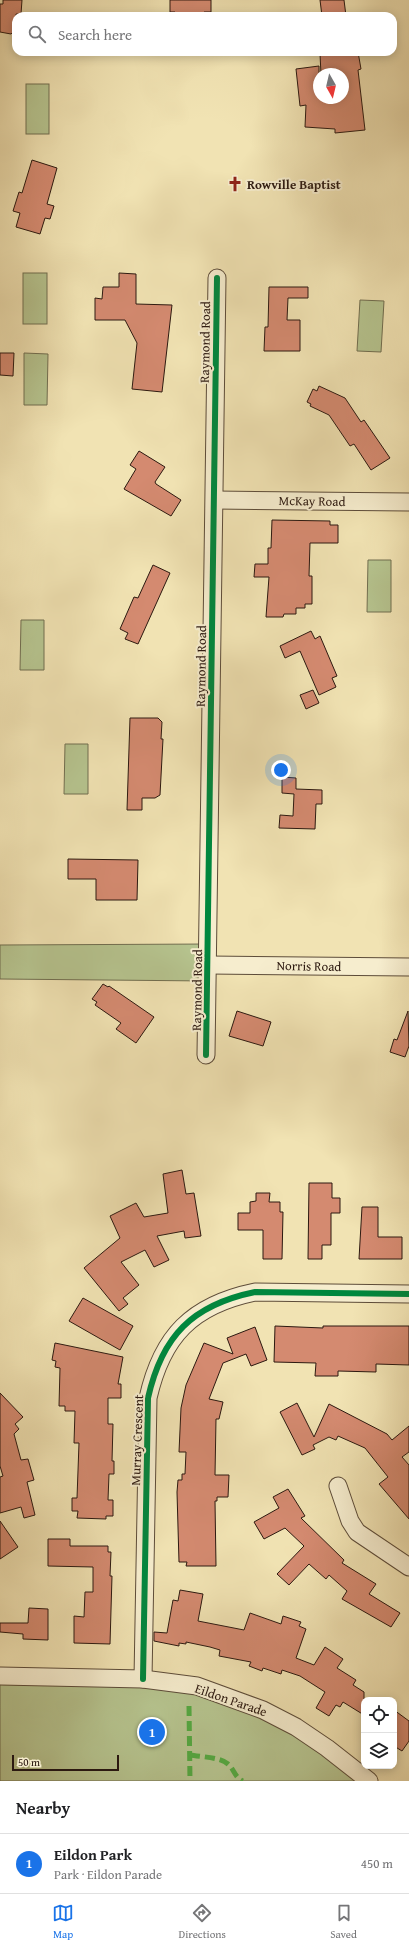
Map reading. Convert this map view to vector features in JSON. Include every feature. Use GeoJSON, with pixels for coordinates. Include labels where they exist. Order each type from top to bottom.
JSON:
{"type":"FeatureCollection","features":[{"type":"Feature","properties":{"kind":"street","name":"Raymond Road"},"geometry":{"type":"LineString","coordinates":[[206,1055],[217,278]]}},
{"type":"Feature","properties":{"kind":"street","name":"McKay Road"},"geometry":{"type":"LineString","coordinates":[[215,500],[409,502]]}},
{"type":"Feature","properties":{"kind":"street","name":"Norris Road"},"geometry":{"type":"LineString","coordinates":[[208,965],[409,967]]}},
{"type":"Feature","properties":{"kind":"street","name":"Murray Crescent"},"geometry":{"type":"LineString","coordinates":[[142,1679],[148,1398],[152,1379],[162,1353],[173,1337],[186,1323],[214,1304],[232,1297],[255,1292],[409,1294]]}},
{"type":"Feature","properties":{"kind":"street"},"geometry":{"type":"LineString","coordinates":[[338,1486],[350,1521],[357,1532],[409,1567]]}},
{"type":"Feature","properties":{"kind":"street","name":"Eildon Parade"},"geometry":{"type":"LineString","coordinates":[[0,1676],[142,1679],[197,1686],[263,1710],[302,1730],[369,1781]]}},
{"type":"Feature","properties":{"kind":"green space"},"geometry":{"type":"Polygon","coordinates":[[[26,84],[49,84],[49,134],[26,134],[26,84]]]}},
{"type":"Feature","properties":{"kind":"green space"},"geometry":{"type":"Polygon","coordinates":[[[23,273],[47,273],[47,324],[23,324],[23,273]]]}},
{"type":"Feature","properties":{"kind":"green space"},"geometry":{"type":"Polygon","coordinates":[[[360,300],[384,301],[381,352],[357,351],[360,300]]]}},
{"type":"Feature","properties":{"kind":"green space"},"geometry":{"type":"Polygon","coordinates":[[[24,353],[48,354],[47,405],[24,405],[24,353]]]}},
{"type":"Feature","properties":{"kind":"green space"},"geometry":{"type":"Polygon","coordinates":[[[368,560],[391,560],[391,612],[367,612],[368,560]]]}},
{"type":"Feature","properties":{"kind":"green space"},"geometry":{"type":"Polygon","coordinates":[[[21,620],[44,620],[44,670],[20,670],[21,620]]]}},
{"type":"Feature","properties":{"kind":"green space"},"geometry":{"type":"Polygon","coordinates":[[[65,744],[88,744],[88,794],[64,794],[65,744]]]}},
{"type":"Feature","properties":{"kind":"green space"},"geometry":{"type":"Polygon","coordinates":[[[209,944],[208,981],[0,979],[0,945],[209,944]]]}},
{"type":"Feature","properties":{"kind":"green space"},"geometry":{"type":"Polygon","coordinates":[[[0,1676],[143,1679],[237,1699],[369,1781],[0,1781],[0,1676]]]}},
{"type":"Feature","properties":{"kind":"building"},"geometry":{"type":"Polygon","coordinates":[[[3,0],[22,0],[21,12],[12,12],[11,34],[0,32],[0,4],[3,4],[3,0]]]}},
{"type":"Feature","properties":{"kind":"building"},"geometry":{"type":"Polygon","coordinates":[[[170,0],[211,0],[211,12],[170,12],[170,0]]]}},
{"type":"Feature","properties":{"kind":"building"},"geometry":{"type":"Polygon","coordinates":[[[320,0],[344,0],[346,12],[322,12],[320,0]]]}},
{"type":"Feature","properties":{"kind":"building"},"geometry":{"type":"Polygon","coordinates":[[[320,56],[359,56],[361,69],[358,70],[365,130],[335,133],[335,129],[305,127],[306,105],[300,106],[296,69],[319,66],[319,68],[313,68],[313,104],[349,104],[349,68],[321,68],[320,56]]]}},
{"type":"Feature","properties":{"kind":"building"},"geometry":{"type":"Polygon","coordinates":[[[32,160],[57,168],[47,204],[54,206],[50,219],[45,218],[40,234],[16,227],[20,213],[13,211],[19,192],[22,193],[32,160]]]}},
{"type":"Feature","properties":{"kind":"building"},"geometry":{"type":"Polygon","coordinates":[[[119,273],[136,274],[136,304],[172,305],[162,392],[132,389],[137,343],[125,320],[95,320],[95,298],[102,299],[103,287],[119,287],[119,273]]]}},
{"type":"Feature","properties":{"kind":"building"},"geometry":{"type":"Polygon","coordinates":[[[269,287],[308,287],[308,298],[288,298],[287,320],[300,320],[300,351],[264,351],[265,327],[268,327],[269,287]]]}},
{"type":"Feature","properties":{"kind":"building"},"geometry":{"type":"Polygon","coordinates":[[[0,353],[14,353],[13,376],[0,375],[0,353]]]}},
{"type":"Feature","properties":{"kind":"building"},"geometry":{"type":"Polygon","coordinates":[[[319,386],[345,398],[361,422],[364,420],[390,458],[371,470],[354,444],[350,446],[329,415],[310,406],[311,404],[307,402],[313,389],[317,391],[319,386]]]}},
{"type":"Feature","properties":{"kind":"building"},"geometry":{"type":"Polygon","coordinates":[[[139,451],[165,467],[155,482],[181,500],[171,516],[124,489],[136,469],[130,465],[139,451]]]}},
{"type":"Feature","properties":{"kind":"building"},"geometry":{"type":"Polygon","coordinates":[[[272,520],[330,521],[330,525],[338,525],[338,543],[310,543],[309,576],[312,576],[312,604],[305,604],[305,608],[296,608],[296,614],[284,614],[283,617],[266,617],[269,577],[254,577],[255,564],[268,564],[268,548],[271,548],[272,520]]]}},
{"type":"Feature","properties":{"kind":"building"},"geometry":{"type":"Polygon","coordinates":[[[153,565],[170,573],[138,644],[125,639],[128,633],[120,629],[134,597],[138,598],[153,565]]]}},
{"type":"Feature","properties":{"kind":"building"},"geometry":{"type":"Polygon","coordinates":[[[311,631],[315,639],[320,636],[337,676],[332,678],[336,687],[319,695],[300,651],[285,658],[280,646],[311,631]]]}},
{"type":"Feature","properties":{"kind":"building"},"geometry":{"type":"Polygon","coordinates":[[[313,690],[319,703],[306,709],[300,695],[313,690]]]}},
{"type":"Feature","properties":{"kind":"building"},"geometry":{"type":"Polygon","coordinates":[[[130,718],[158,718],[162,722],[161,739],[163,739],[160,795],[155,798],[142,798],[142,810],[127,810],[130,718]]]}},
{"type":"Feature","properties":{"kind":"building"},"geometry":{"type":"Polygon","coordinates":[[[282,777],[296,778],[296,789],[322,790],[322,804],[316,804],[315,829],[279,828],[280,815],[293,816],[294,794],[282,793],[282,777]]]}},
{"type":"Feature","properties":{"kind":"building"},"geometry":{"type":"Polygon","coordinates":[[[68,859],[138,860],[137,900],[96,900],[96,879],[68,879],[68,859]]]}},
{"type":"Feature","properties":{"kind":"building"},"geometry":{"type":"Polygon","coordinates":[[[103,984],[108,987],[109,986],[154,1017],[136,1043],[116,1029],[121,1023],[95,1005],[97,1002],[92,999],[103,984]]]}},
{"type":"Feature","properties":{"kind":"building"},"geometry":{"type":"Polygon","coordinates":[[[237,1011],[271,1022],[263,1046],[229,1036],[237,1011]]]}},
{"type":"Feature","properties":{"kind":"building"},"geometry":{"type":"Polygon","coordinates":[[[408,1011],[409,1046],[405,1057],[390,1052],[394,1039],[397,1040],[408,1011]]]}},
{"type":"Feature","properties":{"kind":"building"},"geometry":{"type":"Polygon","coordinates":[[[182,1170],[186,1194],[194,1193],[201,1236],[185,1238],[184,1231],[157,1236],[169,1260],[154,1267],[145,1250],[121,1262],[139,1285],[123,1298],[128,1304],[119,1311],[84,1268],[120,1238],[110,1216],[136,1203],[144,1217],[168,1213],[163,1174],[182,1170]]]}},
{"type":"Feature","properties":{"kind":"building"},"geometry":{"type":"Polygon","coordinates":[[[309,1183],[332,1183],[332,1198],[340,1198],[340,1213],[331,1213],[331,1245],[322,1245],[322,1259],[308,1259],[309,1183]]]}},
{"type":"Feature","properties":{"kind":"building"},"geometry":{"type":"Polygon","coordinates":[[[256,1193],[270,1193],[269,1202],[280,1202],[280,1212],[283,1212],[282,1259],[263,1259],[263,1230],[238,1230],[238,1213],[250,1213],[250,1202],[256,1201],[256,1193]]]}},
{"type":"Feature","properties":{"kind":"building"},"geometry":{"type":"Polygon","coordinates":[[[362,1207],[378,1207],[378,1237],[402,1237],[402,1259],[359,1259],[362,1207]]]}},
{"type":"Feature","properties":{"kind":"building"},"geometry":{"type":"Polygon","coordinates":[[[83,1298],[133,1326],[120,1350],[69,1321],[83,1298]]]}},
{"type":"Feature","properties":{"kind":"building"},"geometry":{"type":"Polygon","coordinates":[[[275,1326],[323,1328],[323,1326],[409,1326],[409,1365],[376,1364],[376,1372],[338,1371],[338,1376],[315,1376],[316,1363],[274,1362],[275,1326]]]}},
{"type":"Feature","properties":{"kind":"building"},"geometry":{"type":"Polygon","coordinates":[[[255,1327],[267,1360],[251,1366],[246,1354],[223,1363],[209,1399],[223,1402],[219,1419],[216,1419],[215,1475],[229,1475],[228,1497],[217,1497],[217,1501],[215,1501],[216,1566],[186,1566],[187,1562],[179,1562],[177,1492],[178,1480],[182,1480],[182,1474],[185,1474],[186,1452],[179,1452],[181,1408],[186,1385],[204,1343],[233,1354],[227,1338],[255,1327]]]}},
{"type":"Feature","properties":{"kind":"building"},"geometry":{"type":"Polygon","coordinates":[[[55,1343],[123,1357],[118,1384],[121,1384],[121,1398],[108,1398],[108,1424],[113,1424],[112,1461],[114,1461],[114,1474],[109,1474],[108,1500],[113,1500],[113,1516],[106,1516],[106,1519],[77,1518],[78,1511],[72,1511],[72,1498],[77,1498],[79,1443],[74,1443],[75,1411],[65,1411],[65,1406],[59,1406],[60,1368],[55,1367],[56,1361],[52,1360],[55,1343]]]}},
{"type":"Feature","properties":{"kind":"building"},"geometry":{"type":"Polygon","coordinates":[[[0,1393],[23,1417],[15,1424],[19,1429],[14,1434],[21,1460],[28,1459],[34,1480],[27,1482],[35,1515],[24,1518],[21,1507],[0,1513],[0,1477],[3,1476],[0,1466],[0,1393]]]}},
{"type":"Feature","properties":{"kind":"building"},"geometry":{"type":"Polygon","coordinates":[[[297,1403],[314,1437],[329,1404],[387,1434],[392,1440],[409,1426],[409,1452],[402,1457],[409,1465],[409,1519],[379,1484],[388,1477],[365,1448],[338,1436],[336,1440],[329,1437],[313,1445],[315,1449],[302,1455],[280,1412],[297,1403]]]}},
{"type":"Feature","properties":{"kind":"building"},"geometry":{"type":"Polygon","coordinates":[[[288,1489],[305,1516],[301,1518],[344,1560],[342,1563],[376,1584],[369,1594],[400,1613],[391,1627],[342,1599],[347,1591],[329,1575],[326,1579],[309,1564],[289,1585],[277,1574],[304,1546],[285,1528],[264,1539],[254,1522],[279,1508],[273,1497],[288,1489]]]}},
{"type":"Feature","properties":{"kind":"building"},"geometry":{"type":"Polygon","coordinates":[[[0,1521],[18,1547],[0,1559],[0,1521]]]}},
{"type":"Feature","properties":{"kind":"building"},"geometry":{"type":"Polygon","coordinates":[[[48,1539],[70,1539],[70,1546],[108,1546],[108,1552],[111,1552],[110,1576],[112,1576],[110,1644],[74,1643],[74,1616],[84,1617],[85,1592],[93,1592],[93,1567],[48,1566],[48,1539]]]}},
{"type":"Feature","properties":{"kind":"building"},"geometry":{"type":"Polygon","coordinates":[[[180,1590],[203,1594],[198,1621],[244,1630],[250,1613],[281,1624],[283,1616],[301,1622],[299,1626],[306,1629],[296,1658],[314,1665],[325,1647],[343,1659],[337,1668],[356,1680],[353,1685],[364,1692],[364,1697],[361,1697],[361,1713],[343,1702],[340,1707],[336,1705],[329,1716],[316,1708],[325,1692],[300,1676],[282,1670],[281,1674],[263,1668],[262,1671],[249,1666],[251,1662],[219,1656],[220,1650],[210,1647],[186,1642],[186,1644],[179,1643],[179,1646],[154,1641],[154,1632],[167,1633],[173,1600],[178,1601],[180,1590]]]}},
{"type":"Feature","properties":{"kind":"building"},"geometry":{"type":"Polygon","coordinates":[[[29,1608],[48,1609],[48,1640],[23,1639],[23,1634],[0,1632],[0,1623],[28,1623],[29,1608]]]}},
{"type":"Feature","properties":{"kind":"building"},"geometry":{"type":"Polygon","coordinates":[[[397,1712],[409,1721],[409,1741],[402,1751],[397,1748],[397,1712]]]}},
{"type":"Feature","properties":{"kind":"marked path"},"geometry":{"type":"LineString","coordinates":[[189,1706],[190,1781]]}},
{"type":"Feature","properties":{"kind":"marked path"},"geometry":{"type":"LineString","coordinates":[[190,1755],[225,1762],[230,1766],[238,1778],[243,1781]]}},
{"type":"Feature","properties":{"kind":"cycle path"},"geometry":{"type":"LineString","coordinates":[[206,1055],[217,278]]}},
{"type":"Feature","properties":{"kind":"cycle path"},"geometry":{"type":"LineString","coordinates":[[143,1679],[148,1398],[154,1376],[171,1341],[183,1327],[197,1315],[214,1305],[255,1292],[409,1294]]}},
{"type":"Feature","properties":{"kind":"place","name":"Rowville Baptist"},"geometry":{"type":"Point","coordinates":[235,184]}},
{"type":"Feature","properties":{"kind":"place","name":"Eildon Park"},"geometry":{"type":"Point","coordinates":[152,1732]}}]}
